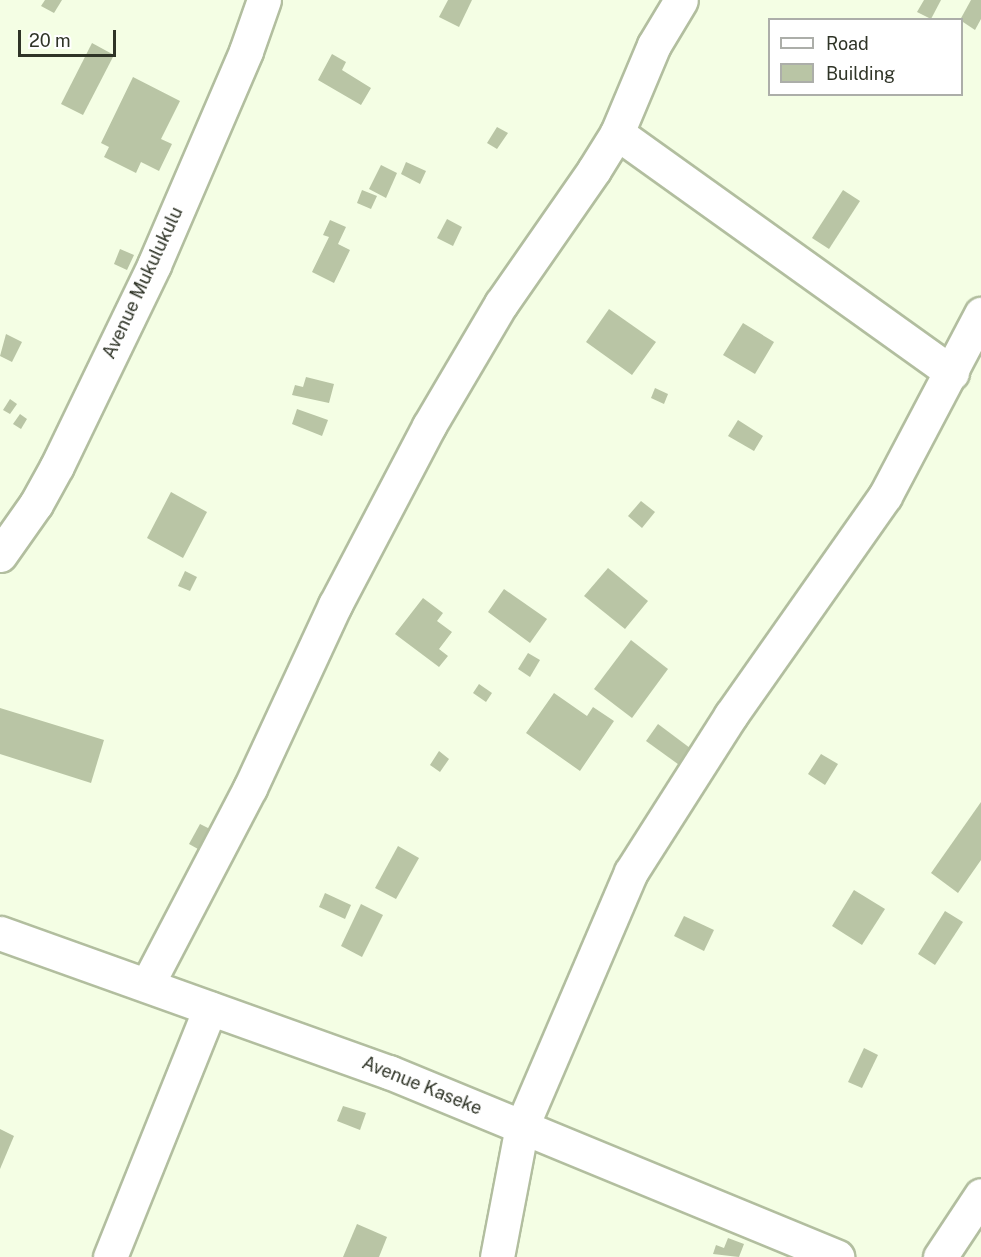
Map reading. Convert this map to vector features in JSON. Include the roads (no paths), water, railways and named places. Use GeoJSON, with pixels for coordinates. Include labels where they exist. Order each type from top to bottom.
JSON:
{"type":"FeatureCollection","features":[{"type":"Feature","properties":{"kind":"street","name":"Avenue Mukulukulu"},"geometry":{"type":"LineString","coordinates":[[0,555],[36,504],[57,466],[154,265],[246,51],[264,0]]}},
{"type":"Feature","properties":{"kind":"street"},"geometry":{"type":"LineString","coordinates":[[148,983],[250,788],[335,605],[464,361],[616,132],[640,75],[681,0]]}},
{"type":"Feature","properties":{"kind":"street"},"geometry":{"type":"LineString","coordinates":[[616,132],[952,373]]}},
{"type":"Feature","properties":{"kind":"street"},"geometry":{"type":"LineString","coordinates":[[497,1257],[522,1126],[597,944],[636,863],[731,715],[885,496],[952,373],[981,314]]}},
{"type":"Feature","properties":{"kind":"street","name":"Avenue Kaseke"},"geometry":{"type":"LineString","coordinates":[[0,933],[148,983],[210,1008],[389,1072],[837,1257]]}},
{"type":"Feature","properties":{"kind":"street"},"geometry":{"type":"LineString","coordinates":[[111,1257],[210,1008]]}},
{"type":"Feature","properties":{"kind":"street"},"geometry":{"type":"LineString","coordinates":[[940,1257],[981,1195]]}}]}
